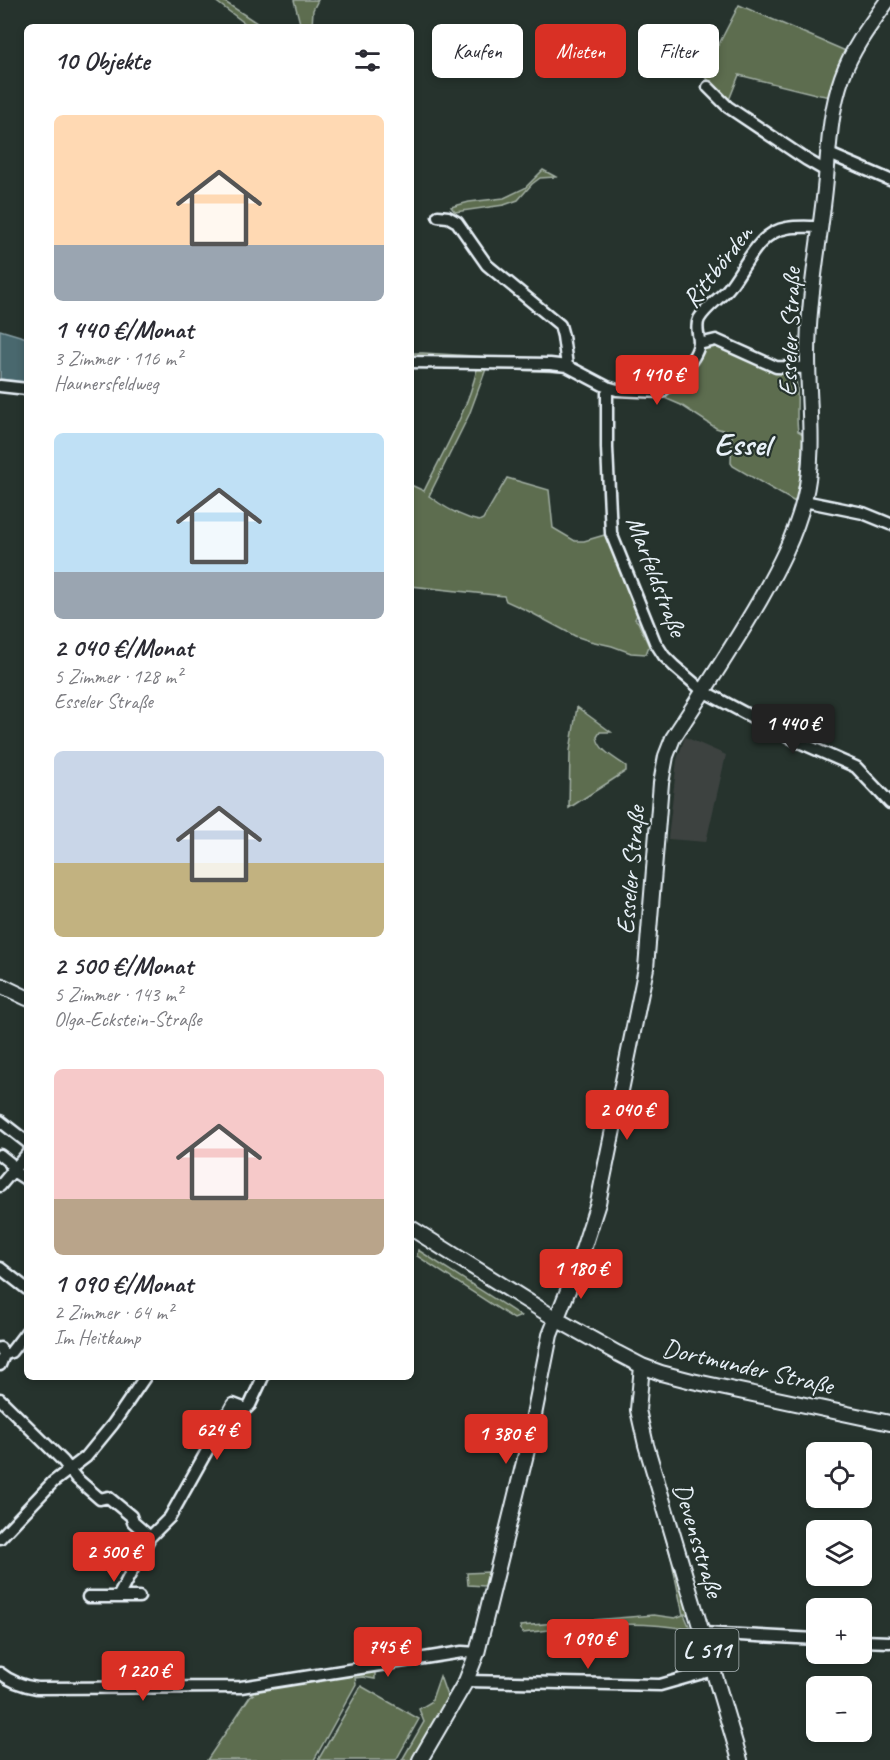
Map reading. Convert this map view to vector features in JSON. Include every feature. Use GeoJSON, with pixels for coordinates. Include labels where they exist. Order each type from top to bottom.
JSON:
{"type":"FeatureCollection","features":[{"type":"Feature","properties":{"kind":"main road","name":"Esseler Straße"},"geometry":{"type":"LineString","coordinates":[[420,1760],[466,1681],[477,1653],[526,1450],[550,1335],[578,1268],[598,1203],[646,968],[666,756],[673,738],[740,635],[783,558],[804,501],[809,463],[808,368],[813,280],[834,104],[842,78],[858,43],[888,0]]}},
{"type":"Feature","properties":{"kind":"main road"},"geometry":{"type":"LineString","coordinates":[[0,985],[24,997]]}},
{"type":"Feature","properties":{"kind":"main road","name":"Dortmunder Straße"},"geometry":{"type":"LineString","coordinates":[[414,1230],[556,1319],[642,1366],[692,1381],[890,1423]]}},
{"type":"Feature","properties":{"kind":"main road","name":"Devensstraße"},"geometry":{"type":"LineString","coordinates":[[642,1366],[638,1410],[646,1445],[740,1760]]}},
{"type":"Feature","properties":{"kind":"street"},"geometry":{"type":"LineString","coordinates":[[708,87],[744,119],[826,171]]}},
{"type":"Feature","properties":{"kind":"street"},"geometry":{"type":"LineString","coordinates":[[827,153],[890,180]]}},
{"type":"Feature","properties":{"kind":"street"},"geometry":{"type":"LineString","coordinates":[[438,216],[448,217],[457,222],[487,265],[560,325],[567,366]]}},
{"type":"Feature","properties":{"kind":"street","name":"Rittbörden"},"geometry":{"type":"LineString","coordinates":[[414,362],[567,366],[617,390],[661,392],[680,376],[699,344],[697,330],[699,320],[728,289],[763,240],[785,228],[819,227]]}},
{"type":"Feature","properties":{"kind":"street"},"geometry":{"type":"LineString","coordinates":[[699,344],[716,340],[776,367],[808,368]]}},
{"type":"Feature","properties":{"kind":"street"},"geometry":{"type":"LineString","coordinates":[[0,386],[24,389]]}},
{"type":"Feature","properties":{"kind":"street","name":"Marfeldstraße"},"geometry":{"type":"LineString","coordinates":[[607,387],[611,533],[655,642],[664,656],[703,691],[801,743],[856,767],[890,803]]}},
{"type":"Feature","properties":{"kind":"street"},"geometry":{"type":"LineString","coordinates":[[804,501],[863,513],[890,524]]}},
{"type":"Feature","properties":{"kind":"street"},"geometry":{"type":"LineString","coordinates":[[0,1121],[24,1140]]}},
{"type":"Feature","properties":{"kind":"street"},"geometry":{"type":"LineString","coordinates":[[0,1155],[9,1163],[13,1171],[24,1178]]}},
{"type":"Feature","properties":{"kind":"street"},"geometry":{"type":"LineString","coordinates":[[0,1186],[24,1158]]}},
{"type":"Feature","properties":{"kind":"street"},"geometry":{"type":"LineString","coordinates":[[0,1268],[24,1287]]}},
{"type":"Feature","properties":{"kind":"street"},"geometry":{"type":"LineString","coordinates":[[1,1356],[11,1352],[24,1335]]}},
{"type":"Feature","properties":{"kind":"street"},"geometry":{"type":"LineString","coordinates":[[0,1538],[52,1482],[86,1457],[113,1424],[143,1380]]}},
{"type":"Feature","properties":{"kind":"street"},"geometry":{"type":"LineString","coordinates":[[118,1597],[150,1537],[170,1517],[233,1404],[246,1408],[250,1405],[262,1380]]}},
{"type":"Feature","properties":{"kind":"street"},"geometry":{"type":"LineString","coordinates":[[0,1399],[63,1461],[76,1478],[100,1499],[108,1497],[150,1537]]}},
{"type":"Feature","properties":{"kind":"street"},"geometry":{"type":"LineString","coordinates":[[88,1597],[139,1597]]}},
{"type":"Feature","properties":{"kind":"street"},"geometry":{"type":"LineString","coordinates":[[702,1633],[806,1638]]}},
{"type":"Feature","properties":{"kind":"street"},"geometry":{"type":"LineString","coordinates":[[872,1641],[890,1642]]}},
{"type":"Feature","properties":{"kind":"street"},"geometry":{"type":"LineString","coordinates":[[0,1672],[14,1682],[37,1688],[241,1687],[462,1652],[477,1653]]}},
{"type":"Feature","properties":{"kind":"street"},"geometry":{"type":"LineString","coordinates":[[466,1681],[660,1685],[712,1670]]}},
{"type":"Feature","properties":{"kind":"shaded area"},"geometry":{"type":"Polygon","coordinates":[[[685,737],[726,755],[706,842],[668,839],[677,760],[685,737]]]}},
{"type":"Feature","properties":{"kind":"green space"},"geometry":{"type":"Polygon","coordinates":[[[214,0],[222,0],[258,24],[246,24],[214,0]]]}},
{"type":"Feature","properties":{"kind":"green space"},"geometry":{"type":"Polygon","coordinates":[[[294,0],[318,0],[313,10],[312,24],[300,24],[294,0]]]}},
{"type":"Feature","properties":{"kind":"green space"},"geometry":{"type":"Polygon","coordinates":[[[739,5],[848,52],[832,97],[739,75],[729,100],[706,78],[719,78],[719,44],[739,5]]]}},
{"type":"Feature","properties":{"kind":"green space"},"geometry":{"type":"Polygon","coordinates":[[[543,170],[556,177],[540,178],[518,200],[504,205],[455,212],[451,207],[469,202],[504,198],[525,188],[543,170]]]}},
{"type":"Feature","properties":{"kind":"green space"},"geometry":{"type":"Polygon","coordinates":[[[712,345],[720,346],[778,372],[795,375],[798,431],[803,434],[800,478],[795,502],[733,466],[731,463],[732,433],[716,428],[681,405],[660,396],[691,369],[705,349],[712,345]]]}},
{"type":"Feature","properties":{"kind":"green space"},"geometry":{"type":"Polygon","coordinates":[[[414,353],[562,361],[561,372],[486,369],[469,415],[429,496],[453,512],[479,521],[483,519],[507,478],[549,490],[553,528],[575,541],[584,541],[608,534],[637,615],[635,619],[649,646],[646,654],[631,653],[575,636],[506,601],[504,596],[414,586],[414,486],[424,491],[461,416],[477,369],[432,366],[414,369],[414,353]]]}},
{"type":"Feature","properties":{"kind":"green space"},"geometry":{"type":"Polygon","coordinates":[[[577,707],[611,732],[600,732],[597,737],[598,742],[608,754],[626,766],[626,771],[569,808],[570,751],[577,707]]]}},
{"type":"Feature","properties":{"kind":"green space"},"geometry":{"type":"Polygon","coordinates":[[[418,1250],[521,1316],[514,1319],[417,1256],[418,1250]]]}},
{"type":"Feature","properties":{"kind":"green space"},"geometry":{"type":"Polygon","coordinates":[[[660,1518],[663,1520],[690,1615],[684,1614],[695,1640],[686,1629],[625,1624],[522,1633],[520,1626],[654,1615],[675,1618],[683,1615],[660,1518]]]}},
{"type":"Feature","properties":{"kind":"green space"},"geometry":{"type":"Polygon","coordinates":[[[488,1572],[485,1586],[468,1585],[467,1573],[488,1572]]]}},
{"type":"Feature","properties":{"kind":"green space"},"geometry":{"type":"Polygon","coordinates":[[[375,1669],[375,1679],[355,1678],[356,1684],[314,1760],[207,1760],[251,1695],[254,1695],[248,1692],[256,1687],[375,1669]]]}},
{"type":"Feature","properties":{"kind":"green space"},"geometry":{"type":"Polygon","coordinates":[[[440,1676],[448,1699],[421,1744],[423,1747],[416,1760],[402,1760],[424,1722],[419,1709],[431,1702],[440,1676]]]}},
{"type":"Feature","properties":{"kind":"green space"},"geometry":{"type":"Polygon","coordinates":[[[361,1686],[419,1719],[396,1760],[318,1760],[361,1686]]]}},
{"type":"Feature","properties":{"kind":"water"},"geometry":{"type":"Polygon","coordinates":[[[0,330],[24,337],[24,382],[0,379],[0,330]]]}},
{"type":"Feature","properties":{"kind":"district","name":"Essel"},"geometry":{"type":"Point","coordinates":[742,444]}}]}
